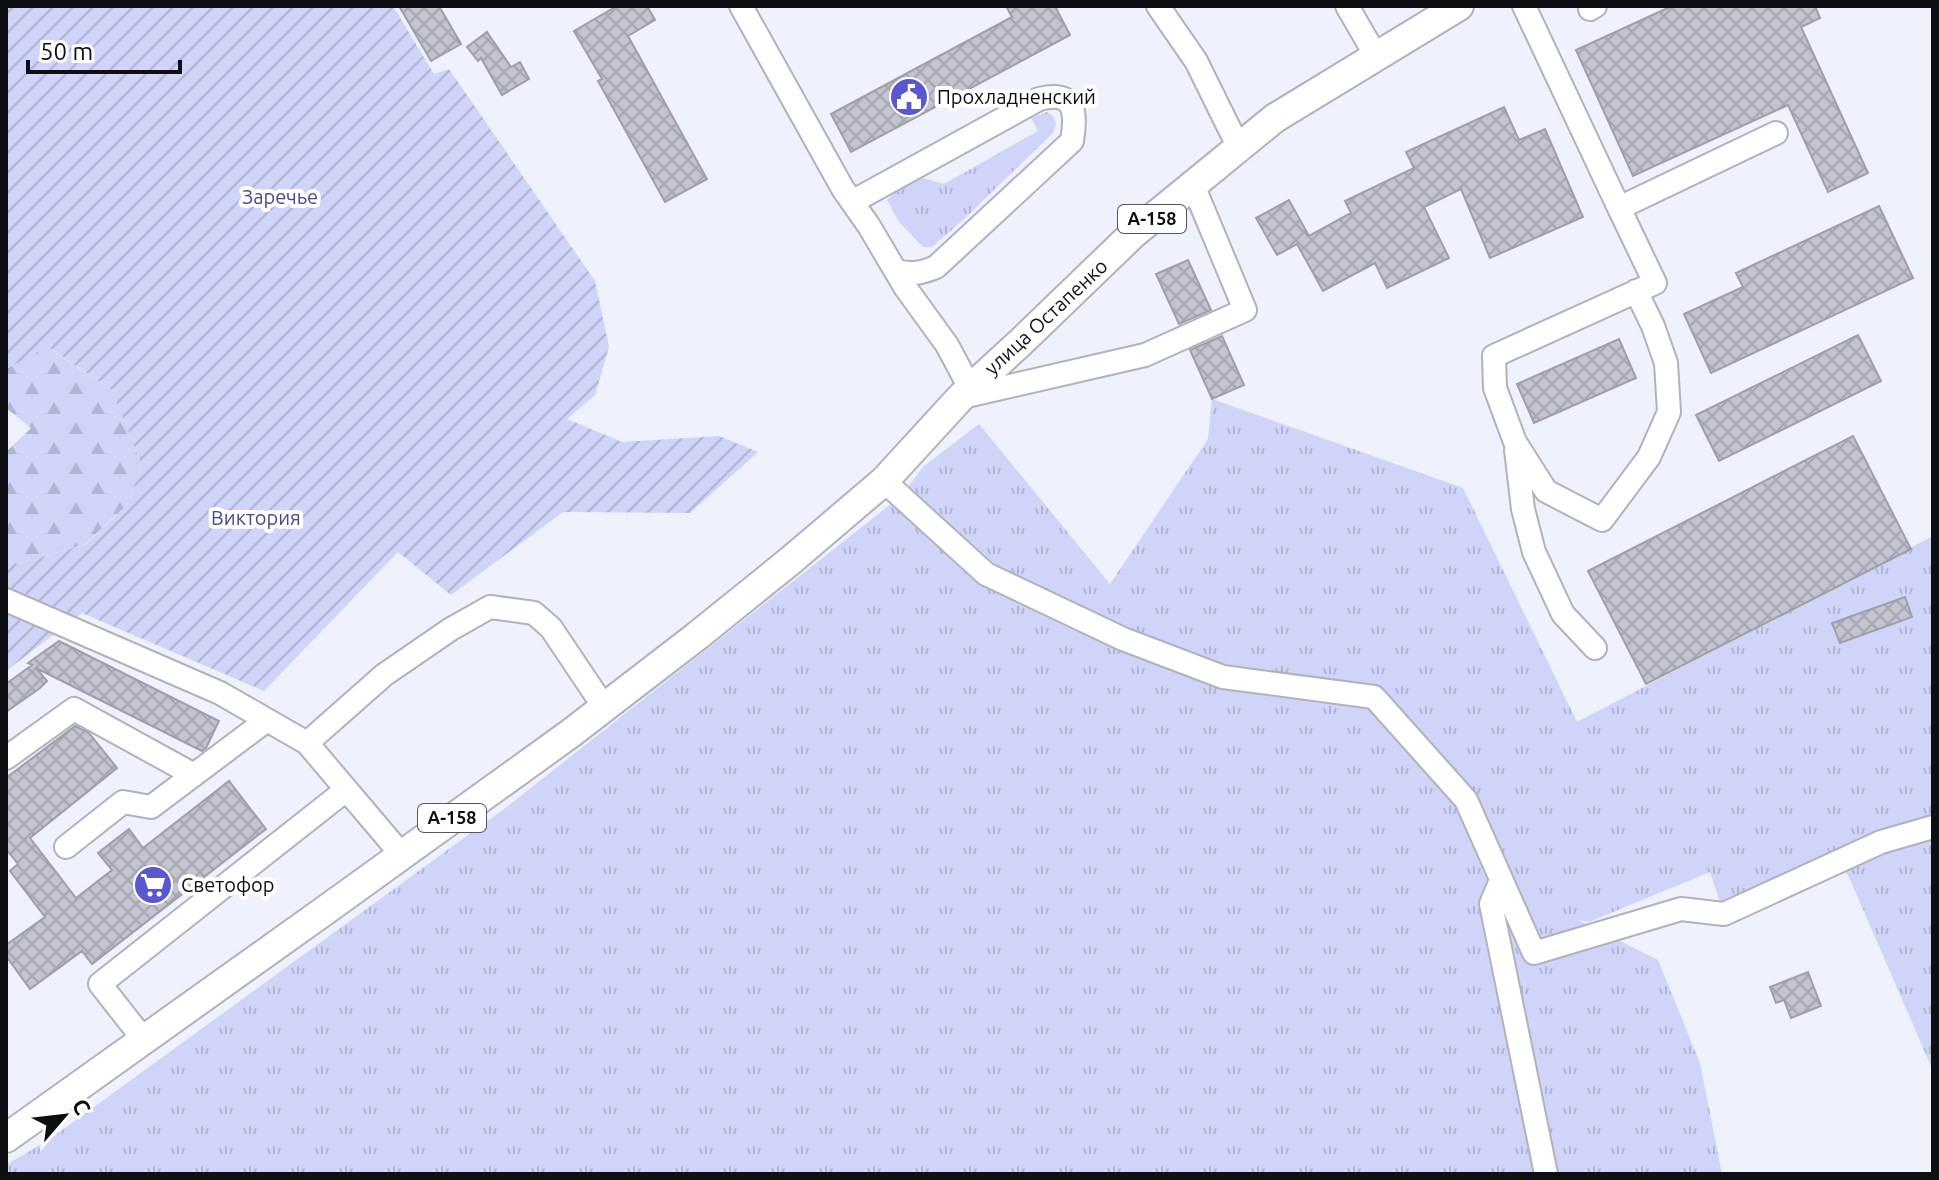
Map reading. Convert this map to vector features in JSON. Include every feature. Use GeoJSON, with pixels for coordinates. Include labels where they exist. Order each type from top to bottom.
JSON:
{"type":"FeatureCollection","features":[{"type":"Feature","properties":{"kind":"main road","name":"улица Остапенко"},"geometry":{"type":"LineString","coordinates":[[884,481],[966,392],[1133,234],[1275,118],[1459,6]]}},
{"type":"Feature","properties":{"kind":"main road","name":"А-158"},"geometry":{"type":"LineString","coordinates":[[6,1138],[604,707],[790,561],[884,481]]}},
{"type":"Feature","properties":{"kind":"lane"},"geometry":{"type":"LineString","coordinates":[[741,6],[843,189],[947,345],[966,392],[1145,355],[1245,310],[1193,185]]}},
{"type":"Feature","properties":{"kind":"lane"},"geometry":{"type":"LineString","coordinates":[[1158,6],[1196,61],[1239,148]]}},
{"type":"Feature","properties":{"kind":"lane"},"geometry":{"type":"LineString","coordinates":[[1347,6],[1376,56]]}},
{"type":"Feature","properties":{"kind":"lane"},"geometry":{"type":"LineString","coordinates":[[1524,6],[1655,283],[1636,291],[1494,356],[1495,388],[1515,442],[1546,491],[1602,520],[1649,457],[1669,412],[1666,363],[1636,291]]}},
{"type":"Feature","properties":{"kind":"lane"},"geometry":{"type":"LineString","coordinates":[[852,202],[1039,99],[1055,95],[1067,101],[1076,117],[1072,141],[936,267],[921,273],[896,271]]}},
{"type":"Feature","properties":{"kind":"lane"},"geometry":{"type":"LineString","coordinates":[[1619,208],[1776,133]]}},
{"type":"Feature","properties":{"kind":"lane"},"geometry":{"type":"LineString","coordinates":[[1515,442],[1523,509],[1534,552],[1563,614],[1595,648]]}},
{"type":"Feature","properties":{"kind":"lane"},"geometry":{"type":"LineString","coordinates":[[884,481],[986,574],[1123,639],[1223,677],[1374,697],[1466,800],[1534,953],[1681,909],[1724,914],[1881,842],[1933,827]]}},
{"type":"Feature","properties":{"kind":"lane"},"geometry":{"type":"LineString","coordinates":[[6,600],[220,693],[307,743],[401,854]]}},
{"type":"Feature","properties":{"kind":"lane"},"geometry":{"type":"LineString","coordinates":[[307,743],[384,675],[451,629],[490,607],[534,613],[551,628],[604,707]]}},
{"type":"Feature","properties":{"kind":"lane"},"geometry":{"type":"LineString","coordinates":[[6,758],[74,709],[194,775]]}},
{"type":"Feature","properties":{"kind":"lane"},"geometry":{"type":"LineString","coordinates":[[66,847],[123,802],[151,807],[267,720]]}},
{"type":"Feature","properties":{"kind":"lane"},"geometry":{"type":"LineString","coordinates":[[144,1040],[100,984],[346,790]]}},
{"type":"Feature","properties":{"kind":"lane"},"geometry":{"type":"LineString","coordinates":[[1501,880],[1491,904],[1546,1174]]}},
{"type":"Feature","properties":{"kind":"green space","name":"Заречье"},"geometry":{"type":"Polygon","coordinates":[[[6,6],[393,6],[434,74],[449,69],[595,281],[609,347],[595,395],[567,419],[622,442],[719,436],[758,452],[690,513],[563,512],[451,595],[398,552],[264,691],[82,613],[6,671],[6,561],[19,564],[86,544],[127,505],[142,466],[112,390],[48,347],[6,369],[6,6]]]}},
{"type":"Feature","properties":{"kind":"green space"},"geometry":{"type":"Polygon","coordinates":[[[1047,112],[1053,116],[1056,125],[1053,133],[932,247],[923,247],[899,222],[887,200],[892,195],[922,178],[944,184],[1038,131],[1031,118],[1047,112]]]}},
{"type":"Feature","properties":{"kind":"green space"},"geometry":{"type":"Polygon","coordinates":[[[47,347],[112,390],[142,466],[127,505],[85,544],[19,564],[6,561],[6,452],[31,428],[6,408],[6,369],[47,347]]]}},
{"type":"Feature","properties":{"kind":"green space"},"geometry":{"type":"Polygon","coordinates":[[[1212,399],[1463,488],[1577,722],[1933,536],[1933,1071],[1849,877],[1838,862],[1724,914],[1710,872],[1589,922],[1578,920],[1658,960],[1700,1063],[1722,1174],[6,1174],[6,1165],[50,1139],[508,806],[901,496],[923,467],[979,424],[1110,584],[1208,439],[1212,399]]]}},
{"type":"Feature","properties":{"kind":"building"},"geometry":{"type":"Polygon","coordinates":[[[399,6],[439,6],[461,44],[431,61],[399,6]]]}},
{"type":"Feature","properties":{"kind":"building"},"geometry":{"type":"Polygon","coordinates":[[[617,6],[647,6],[655,20],[628,36],[707,179],[665,202],[574,31],[617,6]]]}},
{"type":"Feature","properties":{"kind":"building"},"geometry":{"type":"Polygon","coordinates":[[[1006,6],[1055,6],[1070,35],[851,152],[831,114],[1012,17],[1006,6]]]}},
{"type":"Feature","properties":{"kind":"building"},"geometry":{"type":"Polygon","coordinates":[[[1672,6],[1815,6],[1820,18],[1801,27],[1868,173],[1828,192],[1788,105],[1633,176],[1576,50],[1672,6]]]}},
{"type":"Feature","properties":{"kind":"building"},"geometry":{"type":"Polygon","coordinates":[[[487,32],[511,67],[520,62],[529,79],[502,95],[481,58],[478,61],[467,47],[487,32]]]}},
{"type":"Feature","properties":{"kind":"building"},"geometry":{"type":"Polygon","coordinates":[[[1504,107],[1519,140],[1545,129],[1583,217],[1490,258],[1461,189],[1424,207],[1449,258],[1387,288],[1375,263],[1323,291],[1297,244],[1277,255],[1256,218],[1289,200],[1309,236],[1351,213],[1345,201],[1414,168],[1406,152],[1504,107]]]}},
{"type":"Feature","properties":{"kind":"building"},"geometry":{"type":"Polygon","coordinates":[[[1879,206],[1913,278],[1711,373],[1684,314],[1743,287],[1736,273],[1879,206]]]}},
{"type":"Feature","properties":{"kind":"building"},"geometry":{"type":"Polygon","coordinates":[[[1188,260],[1211,310],[1179,324],[1156,274],[1188,260]]]}},
{"type":"Feature","properties":{"kind":"building"},"geometry":{"type":"Polygon","coordinates":[[[1858,335],[1881,381],[1719,461],[1696,415],[1858,335]]]}},
{"type":"Feature","properties":{"kind":"building"},"geometry":{"type":"Polygon","coordinates":[[[1222,336],[1244,385],[1212,399],[1190,350],[1222,336]]]}},
{"type":"Feature","properties":{"kind":"building"},"geometry":{"type":"Polygon","coordinates":[[[1619,339],[1636,378],[1534,423],[1517,384],[1619,339]]]}},
{"type":"Feature","properties":{"kind":"building"},"geometry":{"type":"Polygon","coordinates":[[[1853,436],[1911,549],[1646,684],[1588,571],[1853,436]]]}},
{"type":"Feature","properties":{"kind":"building"},"geometry":{"type":"Polygon","coordinates":[[[1905,597],[1912,617],[1840,643],[1832,623],[1905,597]]]}},
{"type":"Feature","properties":{"kind":"building"},"geometry":{"type":"Polygon","coordinates":[[[59,641],[219,721],[206,748],[202,751],[36,668],[47,681],[6,712],[6,684],[32,665],[28,663],[59,641]]]}},
{"type":"Feature","properties":{"kind":"building"},"geometry":{"type":"Polygon","coordinates":[[[75,726],[89,733],[117,768],[30,838],[76,898],[112,870],[98,853],[129,829],[143,848],[229,781],[266,829],[92,964],[82,951],[30,989],[6,956],[6,945],[45,917],[10,871],[18,864],[6,849],[6,778],[75,726]]]}},
{"type":"Feature","properties":{"kind":"building"},"geometry":{"type":"Polygon","coordinates":[[[1808,972],[1821,1006],[1791,1018],[1784,1000],[1776,1003],[1770,987],[1808,972]]]}},
{"type":"Feature","properties":{"kind":"place","name":"Прохладненский"},"geometry":{"type":"Point","coordinates":[909,97]}},
{"type":"Feature","properties":{"kind":"place","name":"Светофор"},"geometry":{"type":"Point","coordinates":[153,885]}},
{"type":"Feature","properties":{"kind":"park label","name":"Виктория"},"geometry":{"type":"Point","coordinates":[256,518]}}]}
